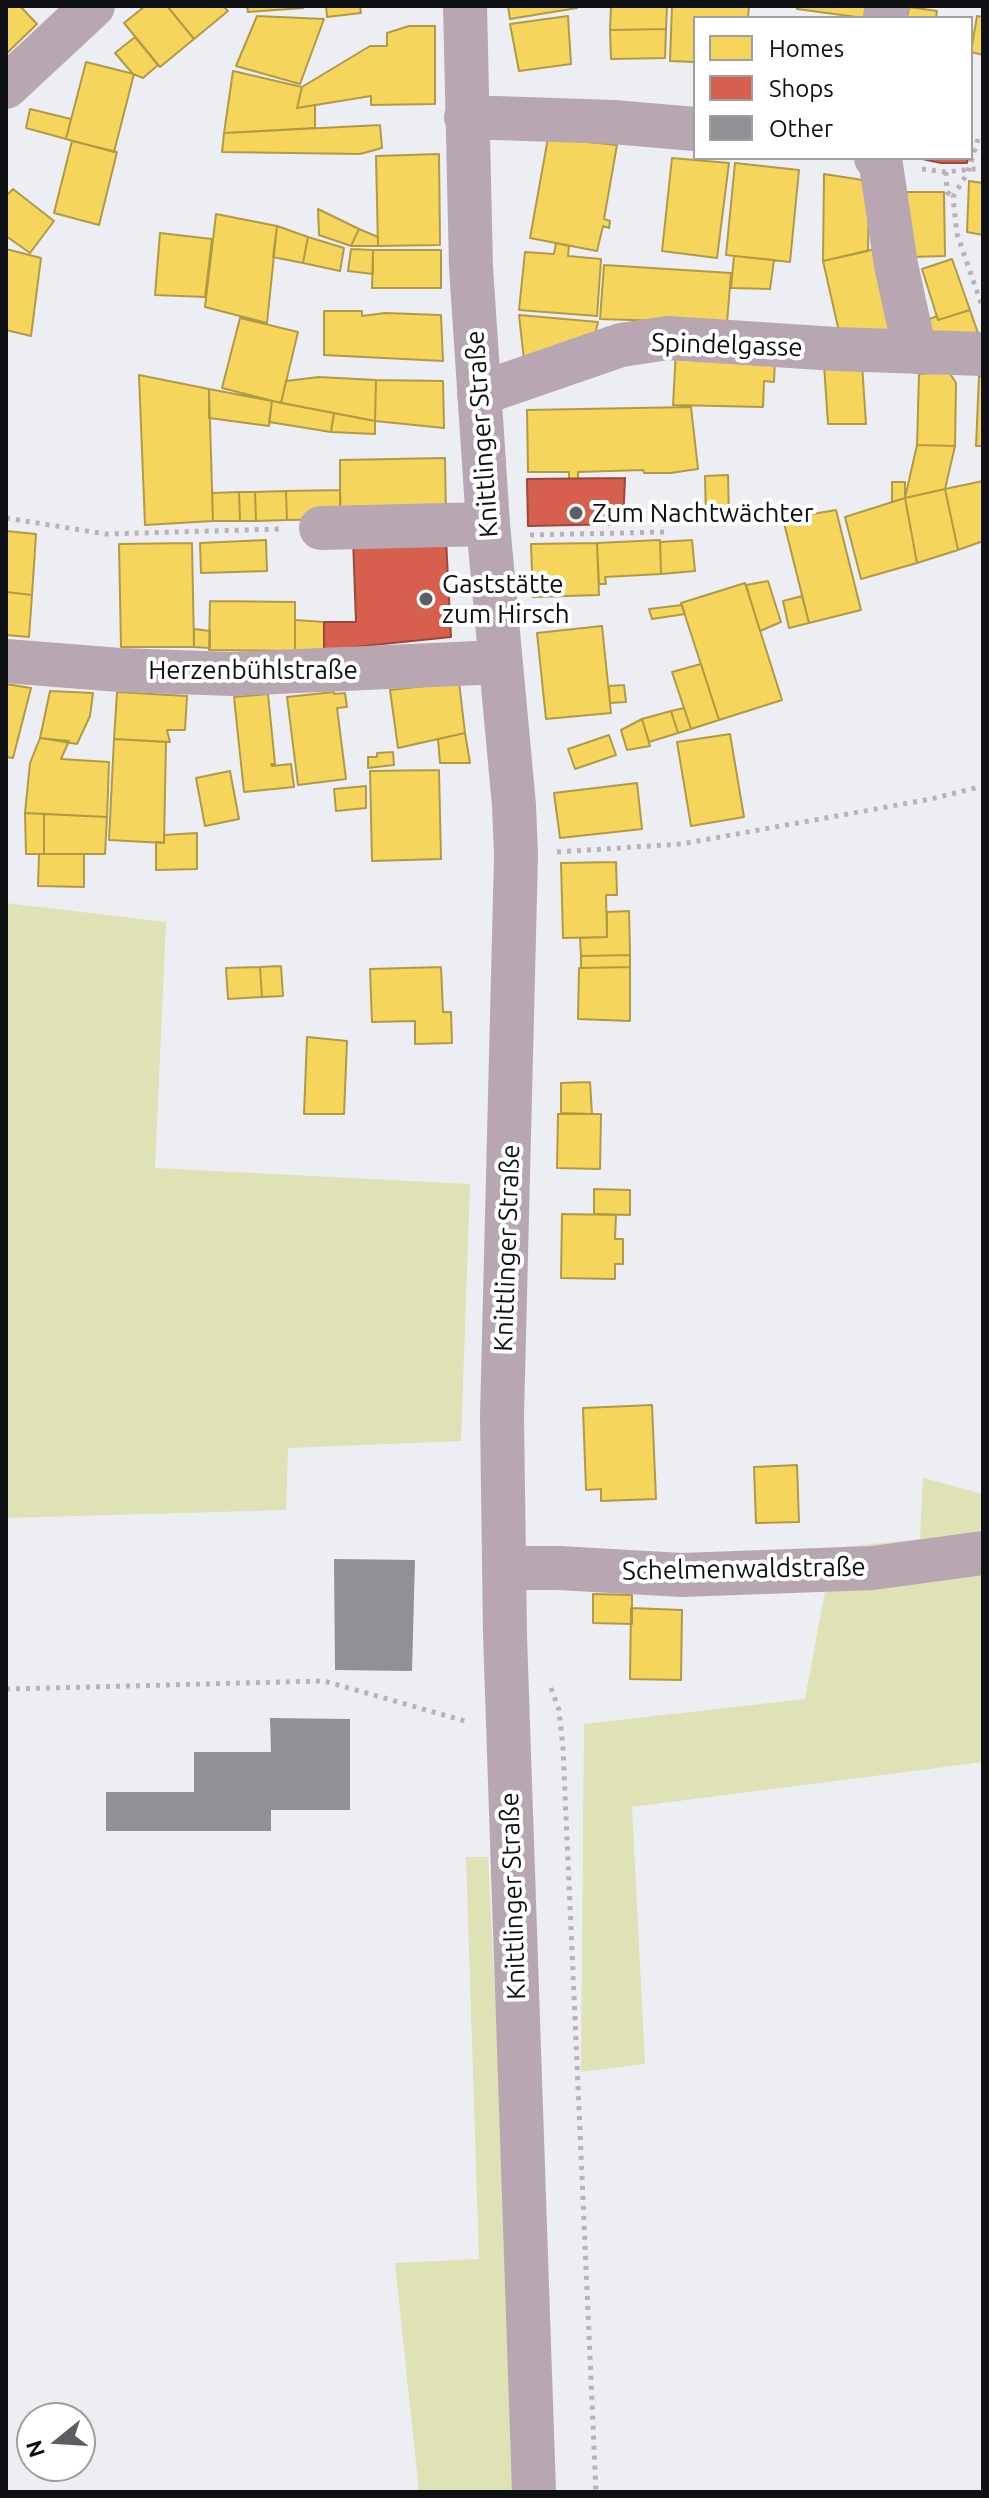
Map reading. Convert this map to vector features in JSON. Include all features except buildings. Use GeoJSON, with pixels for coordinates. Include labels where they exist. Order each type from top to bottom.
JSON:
{"type":"FeatureCollection","features":[{"type":"Feature","properties":{"kind":"street"},"geometry":{"type":"LineString","coordinates":[[6,87],[93,6]]}},
{"type":"Feature","properties":{"kind":"street","name":"Knittlinger Straße"},"geometry":{"type":"LineString","coordinates":[[465,6],[471,267],[516,855],[502,1416],[508,1734],[534,2492]]}},
{"type":"Feature","properties":{"kind":"street"},"geometry":{"type":"LineString","coordinates":[[466,117],[613,122],[693,129]]}},
{"type":"Feature","properties":{"kind":"street"},"geometry":{"type":"LineString","coordinates":[[877,160],[881,165],[896,265],[915,352]]}},
{"type":"Feature","properties":{"kind":"street","name":"Spindelgasse"},"geometry":{"type":"LineString","coordinates":[[479,394],[621,345],[645,340],[692,338],[836,349],[983,354]]}},
{"type":"Feature","properties":{"kind":"street"},"geometry":{"type":"LineString","coordinates":[[321,528],[489,529]]}},
{"type":"Feature","properties":{"kind":"street","name":"Herzenbühlstraße"},"geometry":{"type":"LineString","coordinates":[[6,661],[120,670],[232,674],[500,662]]}},
{"type":"Feature","properties":{"kind":"street","name":"Schelmenwaldstraße"},"geometry":{"type":"LineString","coordinates":[[504,1568],[710,1574],[873,1568],[983,1553]]}},
{"type":"Feature","properties":{"kind":"path"},"geometry":{"type":"LineString","coordinates":[[973,156],[978,139]]}},
{"type":"Feature","properties":{"kind":"path"},"geometry":{"type":"LineString","coordinates":[[972,160],[953,197],[957,234],[983,309]]}},
{"type":"Feature","properties":{"kind":"path"},"geometry":{"type":"LineString","coordinates":[[958,170],[983,168]]}},
{"type":"Feature","properties":{"kind":"path"},"geometry":{"type":"LineString","coordinates":[[946,172],[947,192],[953,197]]}},
{"type":"Feature","properties":{"kind":"path"},"geometry":{"type":"LineString","coordinates":[[6,518],[106,534],[321,528]]}},
{"type":"Feature","properties":{"kind":"path"},"geometry":{"type":"LineString","coordinates":[[576,527],[576,534]]}},
{"type":"Feature","properties":{"kind":"path"},"geometry":{"type":"LineString","coordinates":[[489,529],[576,534],[667,532]]}},
{"type":"Feature","properties":{"kind":"path"},"geometry":{"type":"LineString","coordinates":[[516,855],[681,844],[931,799],[983,786]]}},
{"type":"Feature","properties":{"kind":"path"},"geometry":{"type":"LineString","coordinates":[[6,1689],[324,1681],[508,1734]]}},
{"type":"Feature","properties":{"kind":"path"},"geometry":{"type":"LineString","coordinates":[[563,1748],[596,2492]]}},
{"type":"Feature","properties":{"kind":"green space"},"geometry":{"type":"Polygon","coordinates":[[[6,903],[166,922],[155,1168],[470,1184],[461,1441],[288,1448],[286,1510],[6,1518],[6,903]]]}},
{"type":"Feature","properties":{"kind":"green space"},"geometry":{"type":"Polygon","coordinates":[[[923,1478],[983,1494],[983,1762],[632,1807],[645,2064],[581,2072],[584,1724],[805,1699],[833,1548],[920,1539],[923,1478]]]}},
{"type":"Feature","properties":{"kind":"green space"},"geometry":{"type":"Polygon","coordinates":[[[466,1857],[488,1857],[517,2492],[419,2492],[395,2263],[479,2259],[466,1857]]]}},
{"type":"Feature","properties":{"kind":"place","name":"Zum Nachtwächter"},"geometry":{"type":"Point","coordinates":[576,513]}},
{"type":"Feature","properties":{"kind":"place","name":"Gaststätte zum Hirsch"},"geometry":{"type":"Point","coordinates":[426,599]}}]}
